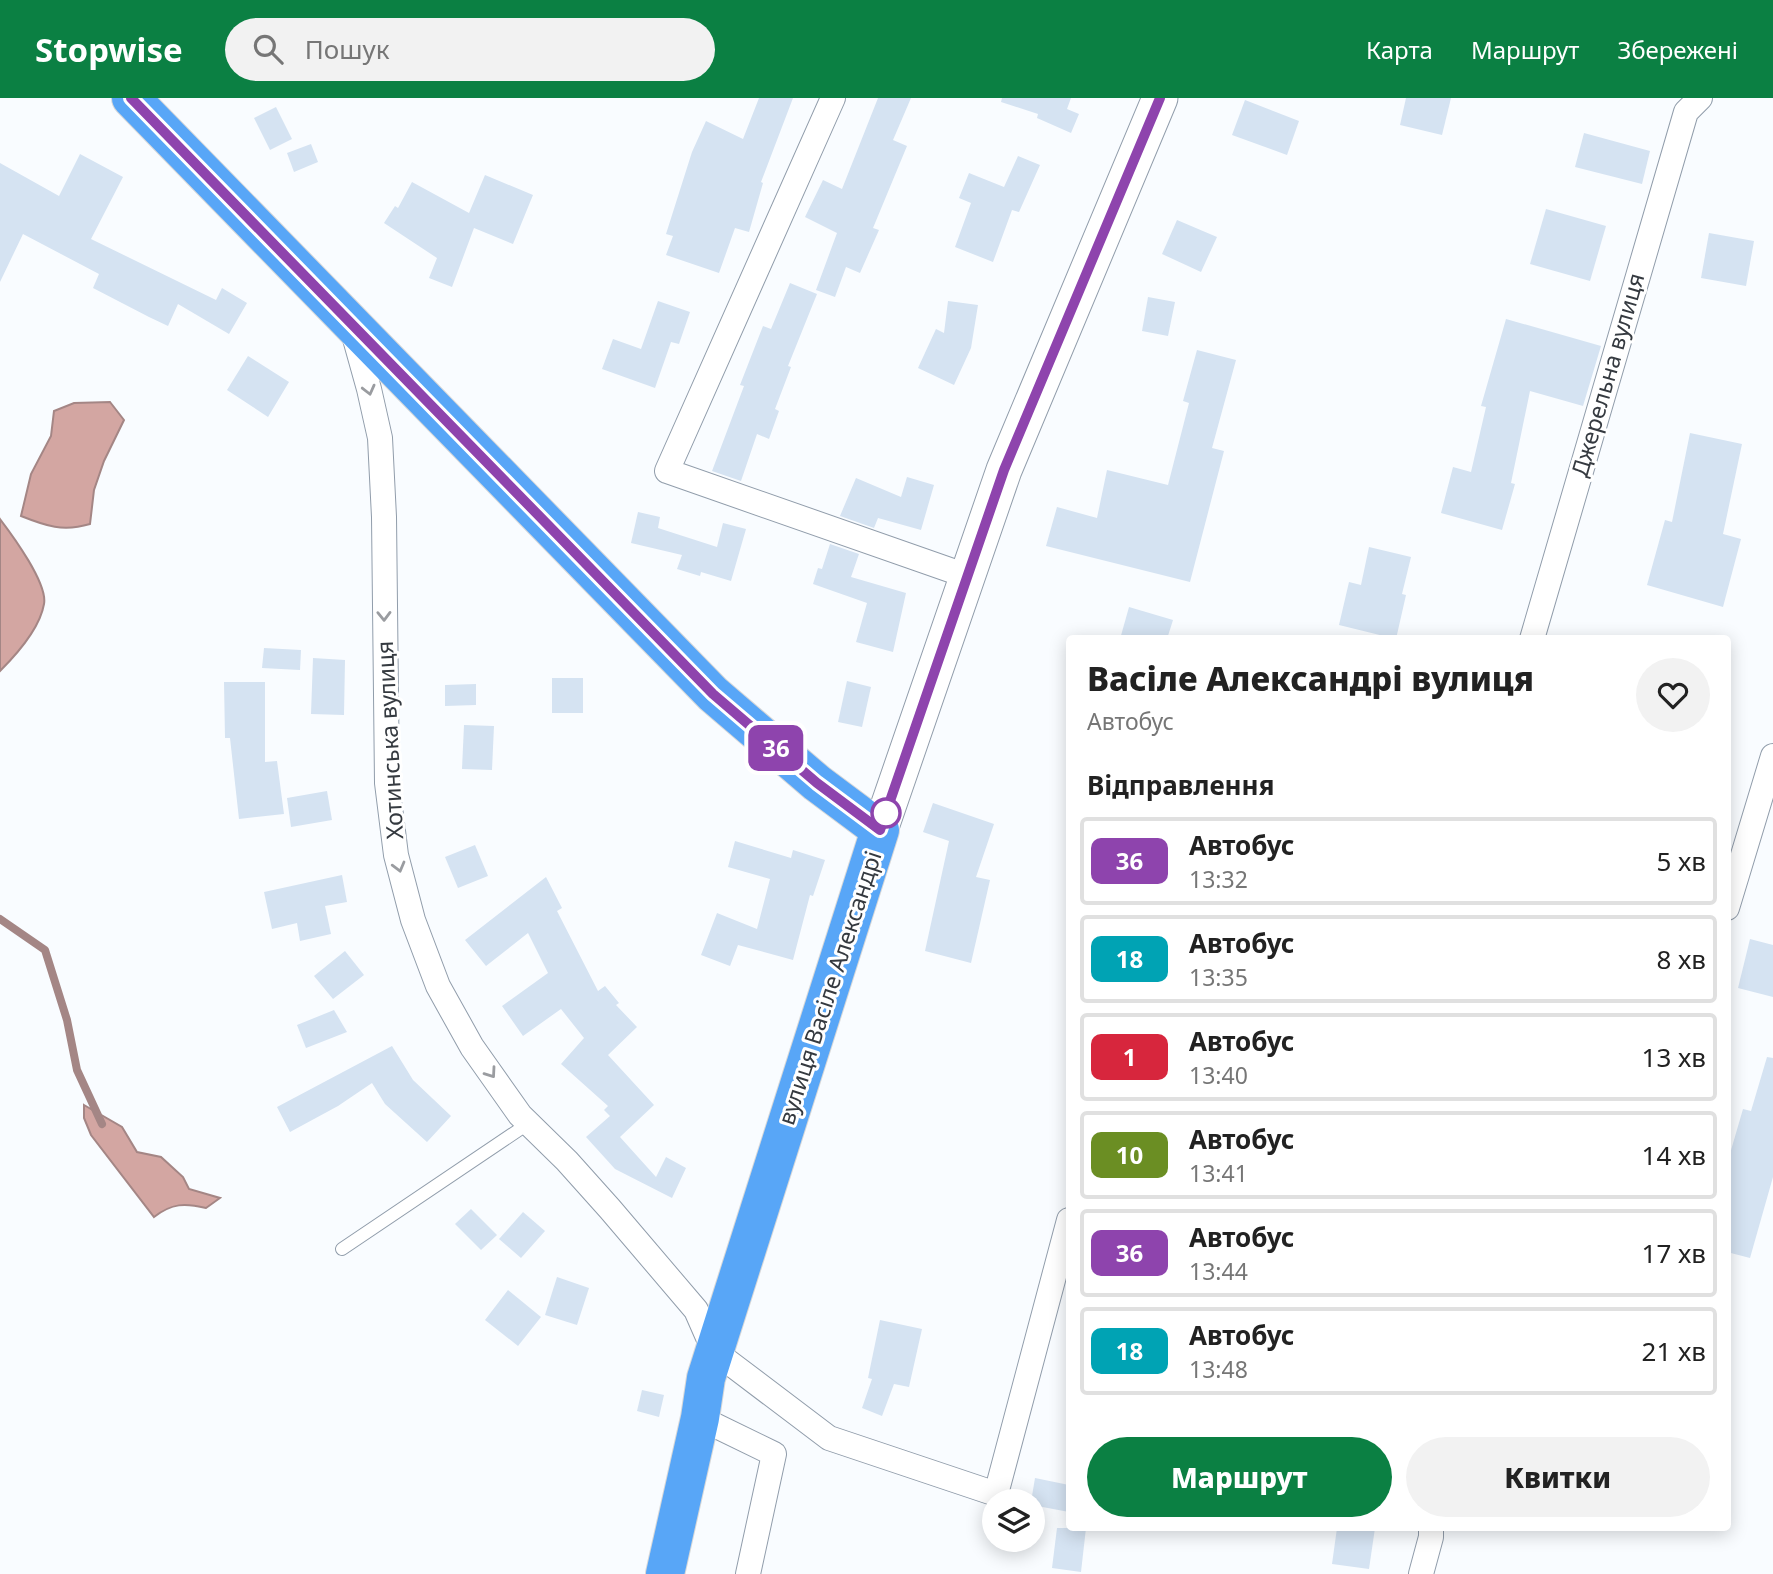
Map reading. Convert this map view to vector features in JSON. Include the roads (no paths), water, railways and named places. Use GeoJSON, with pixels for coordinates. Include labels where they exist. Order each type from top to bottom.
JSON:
{"type":"FeatureCollection","features":[{"type":"Feature","properties":{"kind":"highway","name":"Хотинська вулиця"},"geometry":{"type":"LineString","coordinates":[[131,98],[713,694],[817,783],[880,830]]}},
{"type":"Feature","properties":{"kind":"highway","name":"вулиця Васіле Александрі"},"geometry":{"type":"LineString","coordinates":[[665,1574],[700,1418],[706,1377],[880,830]]}},
{"type":"Feature","properties":{"kind":"main road","name":"вулиця Васіле Александрі"},"geometry":{"type":"LineString","coordinates":[[880,830],[1004,470],[1160,98]]}},
{"type":"Feature","properties":{"kind":"street"},"geometry":{"type":"LineString","coordinates":[[832,98],[667,471],[967,576]]}},
{"type":"Feature","properties":{"kind":"street","name":"Джерельна вулиця"},"geometry":{"type":"LineString","coordinates":[[1533,635],[1691,103]]}},
{"type":"Feature","properties":{"kind":"street","name":"Хотинська вулиця"},"geometry":{"type":"LineString","coordinates":[[350,324],[380,438],[384,517],[387,783],[396,855],[413,920],[438,986],[472,1047],[520,1115],[610,1209],[696,1310],[714,1351]]}},
{"type":"Feature","properties":{"kind":"street"},"geometry":{"type":"LineString","coordinates":[[1731,895],[1773,756]]}},
{"type":"Feature","properties":{"kind":"street"},"geometry":{"type":"LineString","coordinates":[[714,1351],[829,1438],[996,1494],[1066,1231]]}},
{"type":"Feature","properties":{"kind":"street"},"geometry":{"type":"LineString","coordinates":[[700,1418],[774,1454],[748,1574]]}},
{"type":"Feature","properties":{"kind":"street"},"geometry":{"type":"LineString","coordinates":[[1421,1574],[1431,1531]]}},
{"type":"Feature","properties":{"kind":"lane"},"geometry":{"type":"LineString","coordinates":[[342,1249],[529,1123]]}},
{"type":"Feature","properties":{"kind":"waterway"},"geometry":{"type":"LineString","coordinates":[[0,919],[45,950],[67,1020],[77,1070],[102,1124]]}}]}
